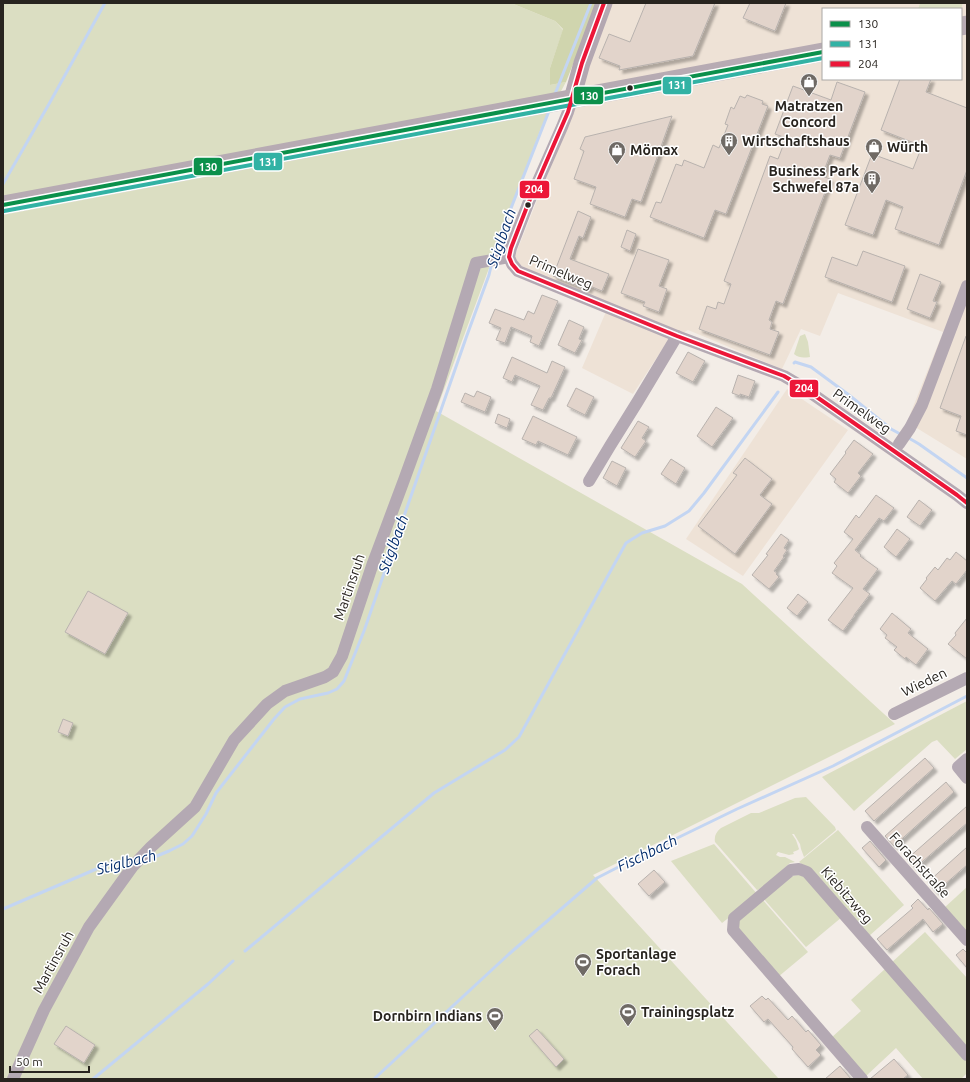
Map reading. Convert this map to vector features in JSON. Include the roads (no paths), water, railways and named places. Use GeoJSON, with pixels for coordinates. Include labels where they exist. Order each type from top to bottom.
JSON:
{"type":"FeatureCollection","features":[{"type":"Feature","properties":{"kind":"main road"},"geometry":{"type":"LineString","coordinates":[[568,99],[604,3]]}},
{"type":"Feature","properties":{"kind":"main road"},"geometry":{"type":"LineString","coordinates":[[3,205],[822,52]]}},
{"type":"Feature","properties":{"kind":"street","name":"Primelweg"},"geometry":{"type":"LineString","coordinates":[[568,99],[568,112],[528,204],[511,248],[505,258],[518,271],[677,336],[784,376],[801,386],[967,503]]}},
{"type":"Feature","properties":{"kind":"street","name":"Martinsruh"},"geometry":{"type":"LineString","coordinates":[[13,1079],[44,1010],[89,927],[133,866],[144,854],[196,807],[234,740],[267,704],[285,691],[325,677],[333,672],[342,656],[373,563],[437,389],[476,263],[505,258]]}},
{"type":"Feature","properties":{"kind":"street","name":"Primelweg"},"geometry":{"type":"LineString","coordinates":[[899,444],[910,428],[922,405],[967,286]]}},
{"type":"Feature","properties":{"kind":"street"},"geometry":{"type":"LineString","coordinates":[[589,481],[677,336]]}},
{"type":"Feature","properties":{"kind":"street","name":"Wieden"},"geometry":{"type":"LineString","coordinates":[[894,714],[967,678]]}},
{"type":"Feature","properties":{"kind":"street"},"geometry":{"type":"LineString","coordinates":[[967,759],[958,767],[967,778]]}},
{"type":"Feature","properties":{"kind":"street","name":"Forachstraße"},"geometry":{"type":"LineString","coordinates":[[867,827],[967,940]]}},
{"type":"Feature","properties":{"kind":"street","name":"Kiebitzweg"},"geometry":{"type":"LineString","coordinates":[[862,1079],[733,930],[734,918],[791,870],[799,869],[806,872],[967,1055]]}},
{"type":"Feature","properties":{"kind":"waterway"},"geometry":{"type":"LineString","coordinates":[[3,184],[105,3]]}},
{"type":"Feature","properties":{"kind":"waterway","name":"Stiglbach"},"geometry":{"type":"LineString","coordinates":[[555,94],[591,3]]}},
{"type":"Feature","properties":{"kind":"waterway","name":"Stiglbach"},"geometry":{"type":"LineString","coordinates":[[493,257],[549,111]]}},
{"type":"Feature","properties":{"kind":"waterway","name":"Stiglbach"},"geometry":{"type":"LineString","coordinates":[[144,860],[169,851],[183,844],[192,836],[206,814],[216,793],[285,707],[300,699],[328,693],[337,689],[344,681],[364,631],[489,275],[492,262]]}},
{"type":"Feature","properties":{"kind":"waterway"},"geometry":{"type":"LineString","coordinates":[[794,363],[795,362],[811,367],[891,429],[902,435]]}},
{"type":"Feature","properties":{"kind":"waterway"},"geometry":{"type":"LineString","coordinates":[[245,951],[434,793],[505,750],[519,737],[626,543],[642,533],[665,526],[689,511],[704,493],[778,392]]}},
{"type":"Feature","properties":{"kind":"waterway"},"geometry":{"type":"LineString","coordinates":[[907,437],[967,478]]}},
{"type":"Feature","properties":{"kind":"waterway","name":"Fischbach"},"geometry":{"type":"LineString","coordinates":[[374,1079],[509,954],[597,878],[737,809],[833,766],[967,696]]}},
{"type":"Feature","properties":{"kind":"waterway","name":"Stiglbach"},"geometry":{"type":"LineString","coordinates":[[3,909],[112,863],[132,861]]}},
{"type":"Feature","properties":{"kind":"waterway"},"geometry":{"type":"LineString","coordinates":[[93,1079],[208,984],[233,961]]}},
{"type":"Feature","properties":{"kind":"place","name":"Matratzen Concord"},"geometry":{"type":"Point","coordinates":[809,97]}},
{"type":"Feature","properties":{"kind":"place","name":"Wirtschaftshaus"},"geometry":{"type":"Point","coordinates":[729,156]}},
{"type":"Feature","properties":{"kind":"place","name":"Würth"},"geometry":{"type":"Point","coordinates":[874,162]}},
{"type":"Feature","properties":{"kind":"place","name":"Mömax"},"geometry":{"type":"Point","coordinates":[617,165]}},
{"type":"Feature","properties":{"kind":"place","name":"Business Park Schwefel 87a"},"geometry":{"type":"Point","coordinates":[872,194]}},
{"type":"Feature","properties":{"kind":"place","name":"Sportanlage Forach"},"geometry":{"type":"Point","coordinates":[583,977]}},
{"type":"Feature","properties":{"kind":"place","name":"Trainingsplatz"},"geometry":{"type":"Point","coordinates":[628,1027]}},
{"type":"Feature","properties":{"kind":"place","name":"Dornbirn Indians"},"geometry":{"type":"Point","coordinates":[495,1031]}}]}
